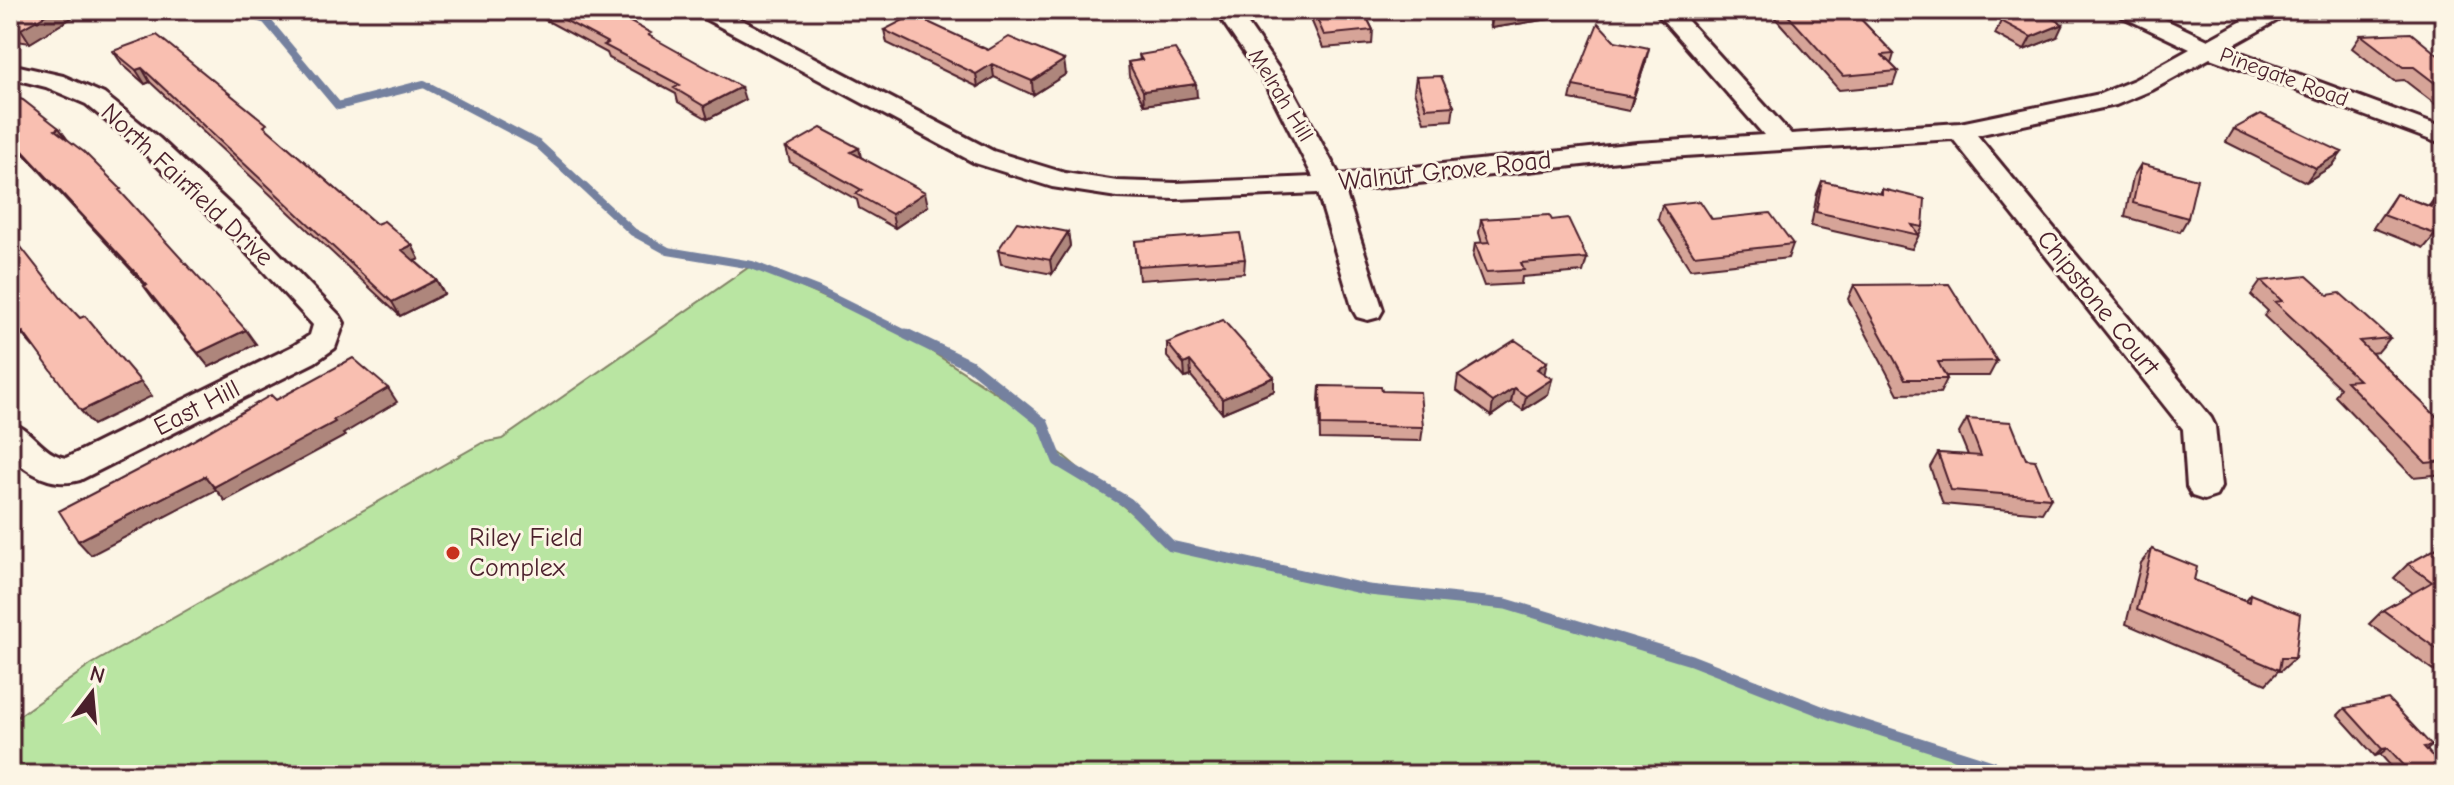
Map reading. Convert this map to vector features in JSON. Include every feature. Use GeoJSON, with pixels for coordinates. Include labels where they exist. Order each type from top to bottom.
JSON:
{"type":"FeatureCollection","features":[{"type":"Feature","properties":{"kind":"street","name":"Walnut Grove Road"},"geometry":{"type":"LineString","coordinates":[[706,10],[984,157],[1062,181],[1117,189],[1176,191],[1330,184],[1626,152],[1960,131],[2107,100],[2143,85],[2279,10]]}},
{"type":"Feature","properties":{"kind":"street","name":"Melrah Hill"},"geometry":{"type":"LineString","coordinates":[[1226,10],[1280,88],[1330,184],[1335,210],[1368,310]]}},
{"type":"Feature","properties":{"kind":"street"},"geometry":{"type":"LineString","coordinates":[[1665,10],[1783,141]]}},
{"type":"Feature","properties":{"kind":"street","name":"Pinegate Road"},"geometry":{"type":"LineString","coordinates":[[2127,10],[2208,49],[2444,137]]}},
{"type":"Feature","properties":{"kind":"street","name":"North Fairfield Drive"},"geometry":{"type":"LineString","coordinates":[[10,71],[54,81],[86,94],[131,128],[245,234],[329,323],[324,341]]}},
{"type":"Feature","properties":{"kind":"street","name":"Chipstone Court"},"geometry":{"type":"LineString","coordinates":[[1960,131],[2199,426],[2204,487]]}},
{"type":"Feature","properties":{"kind":"street","name":"East Hill"},"geometry":{"type":"LineString","coordinates":[[10,434],[36,461],[68,471],[304,354],[324,341]]}},
{"type":"Feature","properties":{"kind":"green space"},"geometry":{"type":"Polygon","coordinates":[[[752,265],[898,330],[1043,423],[1052,446],[1171,546],[1280,573],[1369,590],[1506,604],[1691,660],[1829,714],[2020,775],[10,775],[10,722],[92,664],[482,443],[502,439],[752,265]]]}},
{"type":"Feature","properties":{"kind":"building"},"geometry":{"type":"Polygon","coordinates":[[[10,10],[54,10],[21,29],[10,28],[10,10]]]}},
{"type":"Feature","properties":{"kind":"building"},"geometry":{"type":"Polygon","coordinates":[[[546,10],[608,10],[741,87],[704,106],[674,88],[680,85],[546,10]]]}},
{"type":"Feature","properties":{"kind":"building"},"geometry":{"type":"Polygon","coordinates":[[[1313,10],[1363,10],[1373,30],[1324,35],[1313,10]]]}},
{"type":"Feature","properties":{"kind":"building"},"geometry":{"type":"Polygon","coordinates":[[[1492,10],[1524,10],[1493,15],[1492,10]]]}},
{"type":"Feature","properties":{"kind":"building"},"geometry":{"type":"Polygon","coordinates":[[[1783,10],[1852,10],[1894,54],[1882,55],[1898,71],[1843,76],[1783,10]]]}},
{"type":"Feature","properties":{"kind":"building"},"geometry":{"type":"Polygon","coordinates":[[[2031,10],[2063,24],[2031,37],[2001,21],[2031,10]]]}},
{"type":"Feature","properties":{"kind":"building"},"geometry":{"type":"Polygon","coordinates":[[[913,15],[988,50],[1009,37],[1064,60],[1032,81],[992,64],[976,74],[884,30],[913,15]]]}},
{"type":"Feature","properties":{"kind":"building"},"geometry":{"type":"Polygon","coordinates":[[[1598,23],[1615,41],[1649,48],[1633,97],[1573,86],[1598,23]]]}},
{"type":"Feature","properties":{"kind":"building"},"geometry":{"type":"Polygon","coordinates":[[[2411,33],[2444,60],[2444,90],[2414,67],[2403,67],[2361,35],[2411,33]]]}},
{"type":"Feature","properties":{"kind":"building"},"geometry":{"type":"Polygon","coordinates":[[[157,35],[267,124],[264,126],[376,224],[384,221],[412,245],[402,250],[436,280],[392,302],[142,68],[136,70],[113,51],[157,35]]]}},
{"type":"Feature","properties":{"kind":"building"},"geometry":{"type":"Polygon","coordinates":[[[1175,49],[1196,84],[1143,91],[1128,62],[1142,60],[1139,55],[1175,49]]]}},
{"type":"Feature","properties":{"kind":"building"},"geometry":{"type":"Polygon","coordinates":[[[1441,76],[1454,106],[1426,108],[1416,77],[1441,76]]]}},
{"type":"Feature","properties":{"kind":"building"},"geometry":{"type":"Polygon","coordinates":[[[10,96],[23,100],[84,152],[121,189],[246,330],[198,353],[144,286],[147,285],[10,137],[10,96]]]}},
{"type":"Feature","properties":{"kind":"building"},"geometry":{"type":"Polygon","coordinates":[[[2261,114],[2342,152],[2316,168],[2234,129],[2261,114]]]}},
{"type":"Feature","properties":{"kind":"building"},"geometry":{"type":"Polygon","coordinates":[[[821,128],[859,148],[851,152],[925,192],[892,214],[856,194],[862,190],[786,148],[821,128]]]}},
{"type":"Feature","properties":{"kind":"building"},"geometry":{"type":"Polygon","coordinates":[[[2141,164],[2197,179],[2188,218],[2133,203],[2141,164]]]}},
{"type":"Feature","properties":{"kind":"building"},"geometry":{"type":"Polygon","coordinates":[[[1822,181],[1882,194],[1882,189],[1925,199],[1923,227],[1912,225],[1919,235],[1816,212],[1822,181]]]}},
{"type":"Feature","properties":{"kind":"building"},"geometry":{"type":"Polygon","coordinates":[[[2444,184],[2444,221],[2435,234],[2383,215],[2396,194],[2431,207],[2444,184]]]}},
{"type":"Feature","properties":{"kind":"building"},"geometry":{"type":"Polygon","coordinates":[[[1700,201],[1712,219],[1770,213],[1793,244],[1694,255],[1662,205],[1700,201]]]}},
{"type":"Feature","properties":{"kind":"building"},"geometry":{"type":"Polygon","coordinates":[[[1549,215],[1552,220],[1568,218],[1587,258],[1521,263],[1524,270],[1486,272],[1475,243],[1490,242],[1481,219],[1549,215]]]}},
{"type":"Feature","properties":{"kind":"building"},"geometry":{"type":"Polygon","coordinates":[[[1017,222],[1068,232],[1050,260],[998,250],[1017,222]]]}},
{"type":"Feature","properties":{"kind":"building"},"geometry":{"type":"Polygon","coordinates":[[[10,233],[61,298],[80,318],[85,316],[141,382],[81,411],[23,332],[10,320],[10,233]]]}},
{"type":"Feature","properties":{"kind":"building"},"geometry":{"type":"Polygon","coordinates":[[[1240,233],[1245,259],[1138,266],[1135,241],[1240,233]]]}},
{"type":"Feature","properties":{"kind":"building"},"geometry":{"type":"Polygon","coordinates":[[[2307,276],[2328,295],[2340,293],[2390,338],[2359,341],[2444,424],[2444,461],[2426,463],[2346,381],[2359,380],[2275,302],[2282,301],[2261,281],[2307,276]]]}},
{"type":"Feature","properties":{"kind":"building"},"geometry":{"type":"Polygon","coordinates":[[[1949,284],[1997,361],[1938,362],[1947,379],[1905,379],[1854,285],[1949,284]]]}},
{"type":"Feature","properties":{"kind":"building"},"geometry":{"type":"Polygon","coordinates":[[[1223,320],[1274,377],[1222,399],[1190,361],[1184,364],[1167,343],[1223,320]]]}},
{"type":"Feature","properties":{"kind":"building"},"geometry":{"type":"Polygon","coordinates":[[[1515,340],[1547,362],[1537,369],[1552,379],[1526,396],[1514,388],[1493,402],[1458,376],[1515,340]]]}},
{"type":"Feature","properties":{"kind":"building"},"geometry":{"type":"Polygon","coordinates":[[[353,358],[388,388],[333,420],[335,422],[214,487],[205,476],[78,541],[59,511],[180,448],[271,395],[276,400],[353,358]]]}},
{"type":"Feature","properties":{"kind":"building"},"geometry":{"type":"Polygon","coordinates":[[[1320,386],[1381,387],[1382,391],[1420,392],[1423,427],[1321,425],[1320,386]]]}},
{"type":"Feature","properties":{"kind":"building"},"geometry":{"type":"Polygon","coordinates":[[[1967,419],[2011,422],[2026,459],[2035,460],[2051,498],[1951,490],[1938,453],[1981,456],[1967,419]]]}},
{"type":"Feature","properties":{"kind":"building"},"geometry":{"type":"Polygon","coordinates":[[[2437,548],[2444,553],[2444,654],[2383,610],[2432,582],[2408,564],[2437,548]]]}},
{"type":"Feature","properties":{"kind":"building"},"geometry":{"type":"Polygon","coordinates":[[[2152,549],[2197,567],[2194,580],[2249,602],[2250,594],[2300,614],[2295,658],[2281,658],[2279,670],[2137,610],[2152,549]]]}},
{"type":"Feature","properties":{"kind":"building"},"geometry":{"type":"Polygon","coordinates":[[[2388,699],[2432,746],[2424,747],[2444,769],[2444,775],[2413,775],[2388,748],[2382,749],[2345,708],[2388,699]]]}},
{"type":"Feature","properties":{"kind":"waterway"},"geometry":{"type":"LineString","coordinates":[[232,10],[266,20],[338,106],[424,84],[538,144],[633,232],[668,251],[752,265],[819,291],[910,336]]}},
{"type":"Feature","properties":{"kind":"waterway"},"geometry":{"type":"LineString","coordinates":[[906,334],[970,365],[1043,423],[1058,461],[1128,503],[1171,546],[1369,590],[1506,604],[1691,660],[1829,714],[2020,775]]}},
{"type":"Feature","properties":{"kind":"place","name":"Riley Field Complex"},"geometry":{"type":"Point","coordinates":[453,553]}}]}
